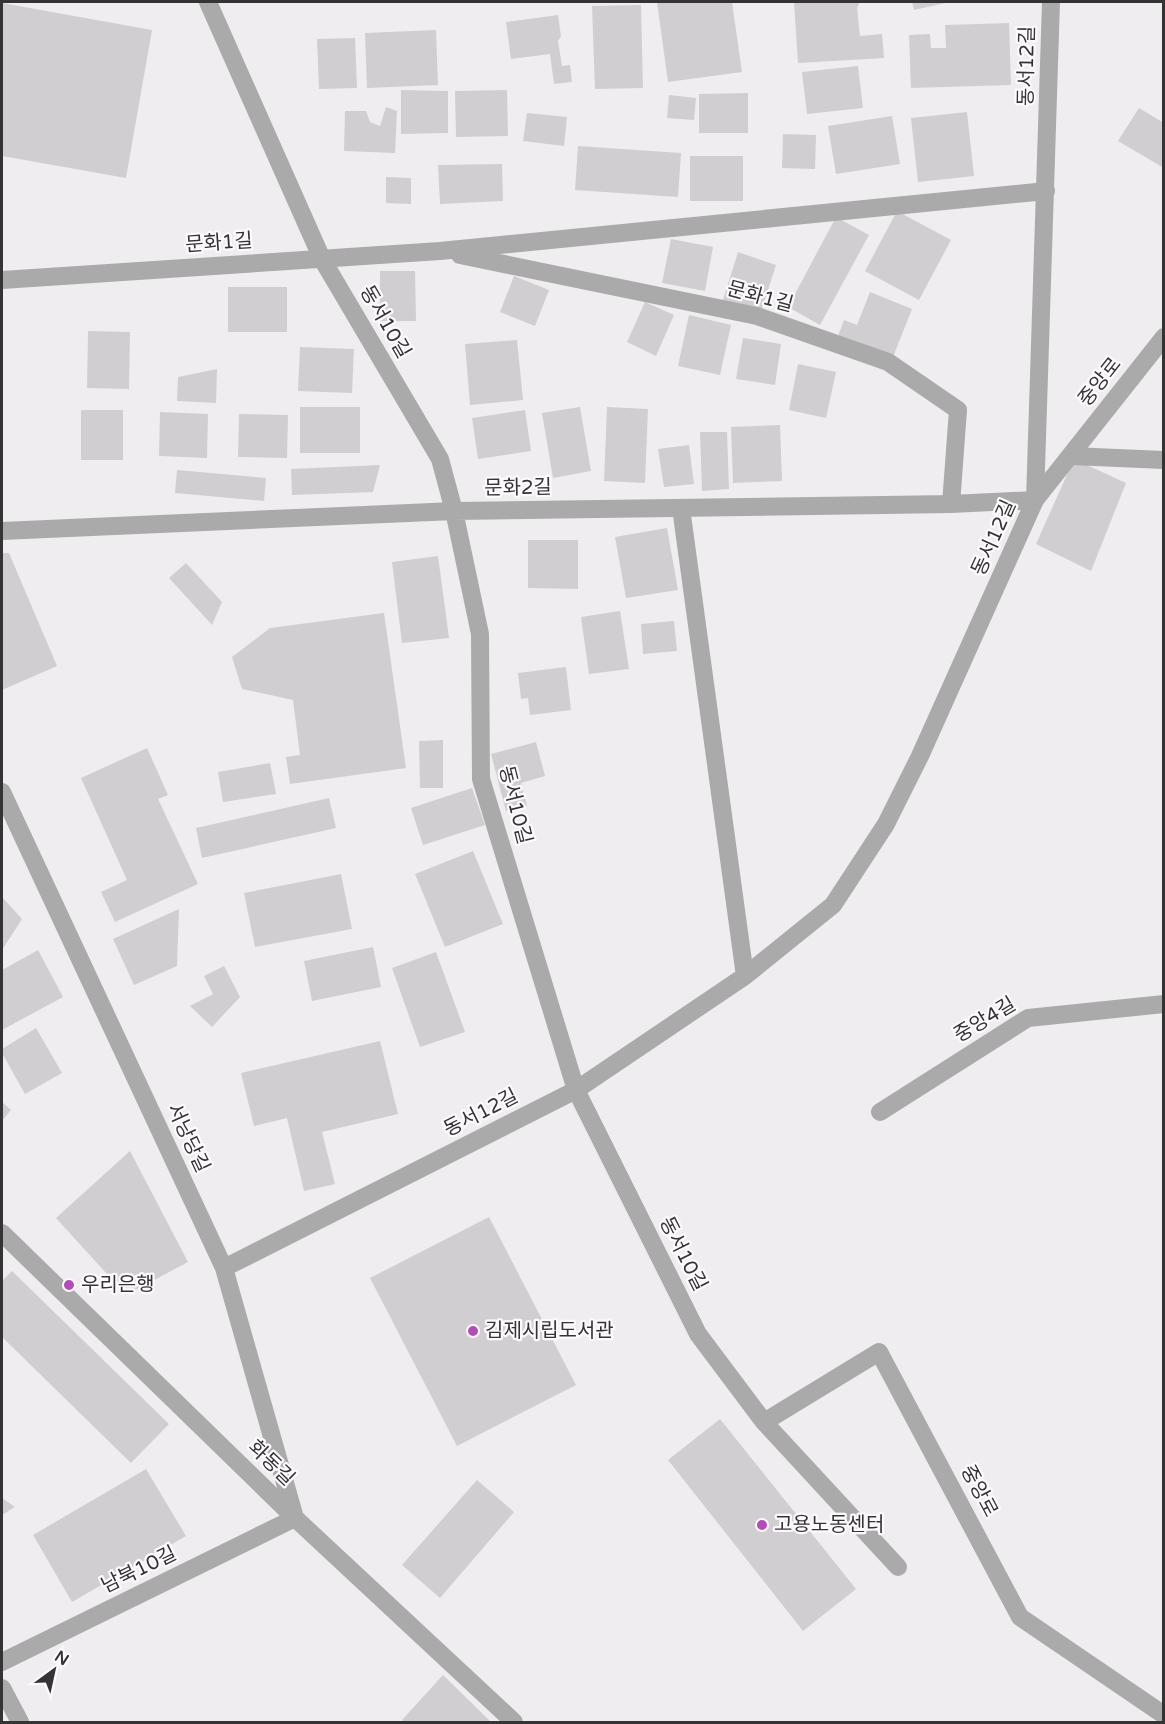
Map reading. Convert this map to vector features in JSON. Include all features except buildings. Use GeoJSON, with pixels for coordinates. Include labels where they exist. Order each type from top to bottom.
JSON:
{"type":"FeatureCollection","features":[{"type":"Feature","properties":{"kind":"street","name":"동서10길"},"geometry":{"type":"LineString","coordinates":[[208,2],[322,259],[440,459],[454,511],[480,634],[481,779],[576,1090],[698,1334],[764,1422],[898,1567]]}},
{"type":"Feature","properties":{"kind":"street","name":"동서12길"},"geometry":{"type":"LineString","coordinates":[[224,1268],[576,1090],[745,976],[833,905],[886,824],[920,756],[1035,500],[1051,2]]}},
{"type":"Feature","properties":{"kind":"street","name":"문화1길"},"geometry":{"type":"LineString","coordinates":[[2,280],[440,251],[1046,191]]}},
{"type":"Feature","properties":{"kind":"street","name":"문화1길"},"geometry":{"type":"LineString","coordinates":[[440,251],[757,316],[888,362],[958,410],[951,504]]}},
{"type":"Feature","properties":{"kind":"street","name":"중앙로"},"geometry":{"type":"LineString","coordinates":[[1035,500],[1164,337]]}},
{"type":"Feature","properties":{"kind":"street"},"geometry":{"type":"LineString","coordinates":[[1071,456],[1164,460]]}},
{"type":"Feature","properties":{"kind":"street","name":"문화2길"},"geometry":{"type":"LineString","coordinates":[[2,531],[454,511],[951,504],[1035,500]]}},
{"type":"Feature","properties":{"kind":"street"},"geometry":{"type":"LineString","coordinates":[[681,508],[745,976]]}},
{"type":"Feature","properties":{"kind":"street","name":"서낭당길"},"geometry":{"type":"LineString","coordinates":[[2,792],[224,1268],[296,1518]]}},
{"type":"Feature","properties":{"kind":"street","name":"중앙4길"},"geometry":{"type":"LineString","coordinates":[[880,1112],[1028,1018],[1164,1004]]}},
{"type":"Feature","properties":{"kind":"street","name":"화동길"},"geometry":{"type":"LineString","coordinates":[[2,1233],[296,1518],[514,1722]]}},
{"type":"Feature","properties":{"kind":"street","name":"중앙로"},"geometry":{"type":"LineString","coordinates":[[764,1422],[879,1352],[1020,1617],[1164,1715]]}},
{"type":"Feature","properties":{"kind":"street","name":"남북10길"},"geometry":{"type":"LineString","coordinates":[[2,1662],[296,1518]]}},
{"type":"Feature","properties":{"kind":"street"},"geometry":{"type":"LineString","coordinates":[[2,1688],[20,1722]]}},
{"type":"Feature","properties":{"kind":"place","name":"우리은행"},"geometry":{"type":"Point","coordinates":[69,1285]}},
{"type":"Feature","properties":{"kind":"place","name":"김제시립도서관"},"geometry":{"type":"Point","coordinates":[473,1331]}},
{"type":"Feature","properties":{"kind":"place","name":"고용노동센터"},"geometry":{"type":"Point","coordinates":[762,1525]}}]}
